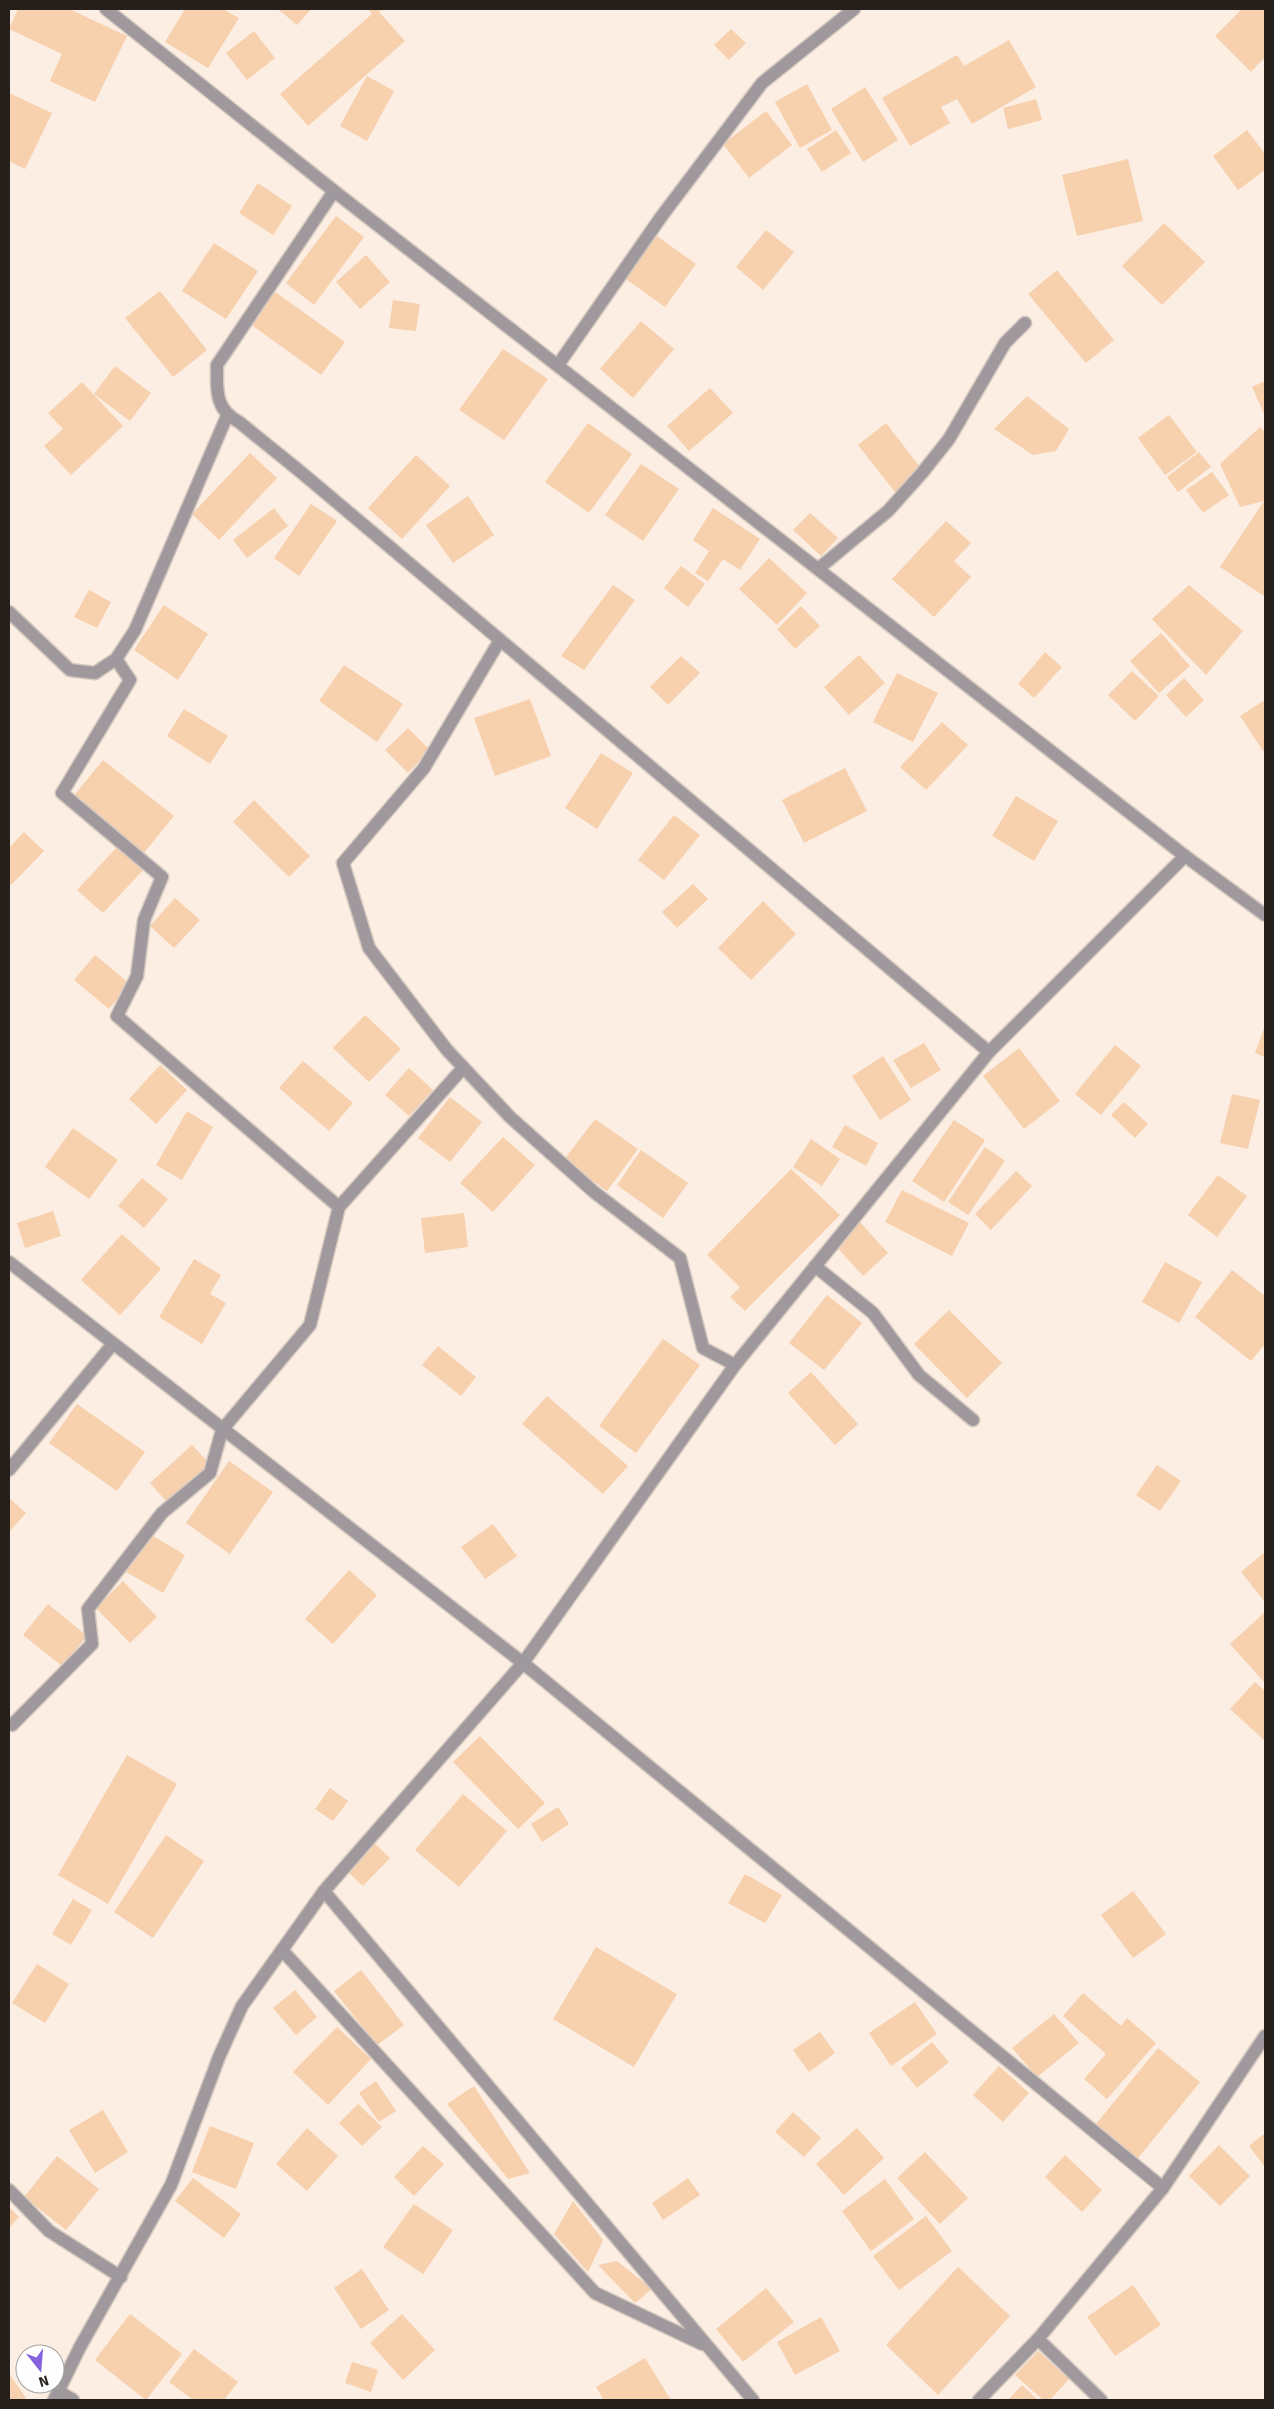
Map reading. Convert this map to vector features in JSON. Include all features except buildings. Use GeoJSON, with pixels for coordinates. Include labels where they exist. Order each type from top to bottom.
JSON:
{"type":"FeatureCollection","features":[{"type":"Feature","properties":{"kind":"street"},"geometry":{"type":"LineString","coordinates":[[106,9],[334,191],[1185,856],[1265,915]]}},
{"type":"Feature","properties":{"kind":"street"},"geometry":{"type":"LineString","coordinates":[[558,365],[580,330],[661,217],[762,83],[854,9]]}},
{"type":"Feature","properties":{"kind":"street"},"geometry":{"type":"LineString","coordinates":[[334,191],[216,365],[218,397],[227,416],[239,422],[989,1052]]}},
{"type":"Feature","properties":{"kind":"street"},"geometry":{"type":"LineString","coordinates":[[818,569],[888,511],[922,473],[950,439],[1005,343],[1025,323]]}},
{"type":"Feature","properties":{"kind":"street"},"geometry":{"type":"LineString","coordinates":[[9,612],[70,670],[95,673],[116,659],[135,630],[151,596],[227,416]]}},
{"type":"Feature","properties":{"kind":"street"},"geometry":{"type":"LineString","coordinates":[[500,640],[424,768],[343,863],[368,948],[447,1050],[510,1117],[594,1192],[680,1258],[703,1348],[735,1365]]}},
{"type":"Feature","properties":{"kind":"street"},"geometry":{"type":"LineString","coordinates":[[116,659],[130,680],[62,794],[162,877],[144,920],[137,976],[117,1016],[339,1207]]}},
{"type":"Feature","properties":{"kind":"street"},"geometry":{"type":"LineString","coordinates":[[73,2400],[56,2396],[80,2347],[171,2185],[219,2057],[242,2006],[324,1891],[522,1663],[735,1365],[989,1052],[1185,856]]}},
{"type":"Feature","properties":{"kind":"street"},"geometry":{"type":"LineString","coordinates":[[12,1724],[92,1644],[88,1609],[162,1513],[210,1473],[222,1430],[310,1325],[339,1207],[463,1068]]}},
{"type":"Feature","properties":{"kind":"street"},"geometry":{"type":"LineString","coordinates":[[9,1262],[112,1345],[522,1663],[1163,2188]]}},
{"type":"Feature","properties":{"kind":"street"},"geometry":{"type":"LineString","coordinates":[[815,1266],[874,1313],[919,1375],[973,1420]]}},
{"type":"Feature","properties":{"kind":"street"},"geometry":{"type":"LineString","coordinates":[[9,1470],[112,1345]]}},
{"type":"Feature","properties":{"kind":"street"},"geometry":{"type":"LineString","coordinates":[[324,1891],[753,2400]]}},
{"type":"Feature","properties":{"kind":"street"},"geometry":{"type":"LineString","coordinates":[[282,1950],[595,2293],[707,2346]]}},
{"type":"Feature","properties":{"kind":"street"},"geometry":{"type":"LineString","coordinates":[[979,2400],[1038,2339],[1163,2188],[1265,2036]]}},
{"type":"Feature","properties":{"kind":"street"},"geometry":{"type":"LineString","coordinates":[[9,2190],[48,2231],[121,2277]]}},
{"type":"Feature","properties":{"kind":"street"},"geometry":{"type":"LineString","coordinates":[[1038,2339],[1101,2400]]}}]}
